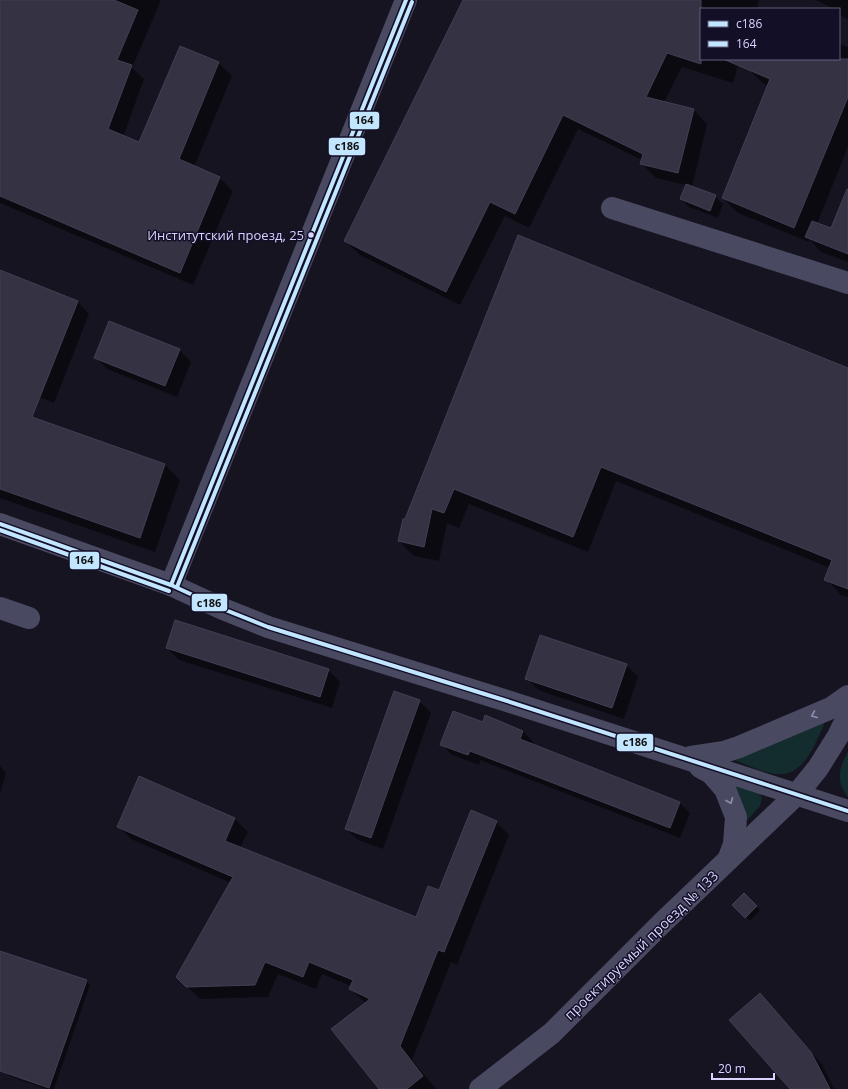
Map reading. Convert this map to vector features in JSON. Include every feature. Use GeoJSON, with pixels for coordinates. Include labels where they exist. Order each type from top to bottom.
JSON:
{"type":"FeatureCollection","features":[{"type":"Feature","properties":{"kind":"street"},"geometry":{"type":"LineString","coordinates":[[170,585],[406,0]]}},
{"type":"Feature","properties":{"kind":"street"},"geometry":{"type":"LineString","coordinates":[[612,208],[848,283]]}},
{"type":"Feature","properties":{"kind":"street"},"geometry":{"type":"LineString","coordinates":[[0,524],[170,585],[268,627],[682,756],[848,811]]}},
{"type":"Feature","properties":{"kind":"street"},"geometry":{"type":"LineString","coordinates":[[0,608],[29,618]]}},
{"type":"Feature","properties":{"kind":"street"},"geometry":{"type":"LineString","coordinates":[[682,756],[696,757],[712,755],[739,747],[831,708],[848,696]]}},
{"type":"Feature","properties":{"kind":"street","name":"проектируемый проезд № 133"},"geometry":{"type":"LineString","coordinates":[[480,1089],[552,1032],[661,924],[797,794],[818,768],[838,736],[848,716]]}},
{"type":"Feature","properties":{"kind":"street"},"geometry":{"type":"LineString","coordinates":[[682,756],[711,773],[725,789],[736,817],[734,844],[727,861]]}},
{"type":"Feature","properties":{"kind":"green space"},"geometry":{"type":"Polygon","coordinates":[[[823,720],[824,725],[811,752],[805,761],[790,772],[781,774],[770,773],[730,758],[823,720]]]}},
{"type":"Feature","properties":{"kind":"green space"},"geometry":{"type":"Polygon","coordinates":[[[848,751],[848,797],[841,785],[840,774],[842,763],[848,751]]]}},
{"type":"Feature","properties":{"kind":"green space"},"geometry":{"type":"Polygon","coordinates":[[[731,782],[759,793],[762,798],[760,806],[743,825],[731,782]]]}},
{"type":"Feature","properties":{"kind":"building"},"geometry":{"type":"Polygon","coordinates":[[[0,0],[114,0],[138,10],[117,60],[132,65],[108,129],[139,142],[180,46],[219,62],[179,159],[220,177],[180,273],[0,196],[0,0]]]}},
{"type":"Feature","properties":{"kind":"building"},"geometry":{"type":"Polygon","coordinates":[[[463,0],[701,0],[701,64],[667,53],[646,97],[694,109],[678,173],[640,164],[643,154],[563,115],[515,214],[490,202],[446,292],[344,241],[463,0]]]}},
{"type":"Feature","properties":{"kind":"building"},"geometry":{"type":"Polygon","coordinates":[[[848,59],[848,97],[794,228],[722,198],[770,79],[725,60],[848,59]]]}},
{"type":"Feature","properties":{"kind":"building"},"geometry":{"type":"Polygon","coordinates":[[[686,184],[716,195],[710,211],[680,199],[686,184]]]}},
{"type":"Feature","properties":{"kind":"building"},"geometry":{"type":"Polygon","coordinates":[[[847,189],[848,254],[805,237],[812,221],[831,228],[847,189]]]}},
{"type":"Feature","properties":{"kind":"building"},"geometry":{"type":"Polygon","coordinates":[[[518,235],[848,368],[848,589],[824,580],[832,560],[601,467],[573,537],[454,489],[444,513],[432,509],[424,547],[398,541],[403,519],[405,519],[518,235]]]}},
{"type":"Feature","properties":{"kind":"building"},"geometry":{"type":"Polygon","coordinates":[[[0,270],[78,301],[32,417],[165,464],[140,538],[0,489],[0,270]]]}},
{"type":"Feature","properties":{"kind":"building"},"geometry":{"type":"Polygon","coordinates":[[[109,321],[180,349],[165,386],[94,358],[109,321]]]}},
{"type":"Feature","properties":{"kind":"building"},"geometry":{"type":"Polygon","coordinates":[[[175,620],[329,669],[320,697],[166,648],[175,620]]]}},
{"type":"Feature","properties":{"kind":"building"},"geometry":{"type":"Polygon","coordinates":[[[540,635],[627,664],[612,708],[525,679],[540,635]]]}},
{"type":"Feature","properties":{"kind":"building"},"geometry":{"type":"Polygon","coordinates":[[[394,691],[420,700],[371,838],[345,829],[394,691]]]}},
{"type":"Feature","properties":{"kind":"building"},"geometry":{"type":"Polygon","coordinates":[[[453,711],[483,722],[485,715],[523,731],[520,739],[680,802],[670,828],[470,751],[468,755],[440,745],[453,711]]]}},
{"type":"Feature","properties":{"kind":"building"},"geometry":{"type":"Polygon","coordinates":[[[139,776],[235,818],[225,841],[416,917],[428,886],[439,890],[471,810],[497,821],[444,952],[438,950],[400,1046],[423,1076],[407,1089],[379,1089],[331,1029],[370,999],[349,989],[353,980],[309,962],[303,977],[265,962],[255,985],[186,987],[176,977],[233,877],[117,827],[139,776]]]}},
{"type":"Feature","properties":{"kind":"building"},"geometry":{"type":"Polygon","coordinates":[[[744,893],[757,906],[745,918],[732,905],[744,893]]]}},
{"type":"Feature","properties":{"kind":"building"},"geometry":{"type":"Polygon","coordinates":[[[0,951],[87,980],[49,1088],[0,1071],[0,951]]]}},
{"type":"Feature","properties":{"kind":"building"},"geometry":{"type":"Polygon","coordinates":[[[760,993],[811,1052],[830,1089],[790,1089],[729,1020],[760,993]]]}},
{"type":"Feature","properties":{"kind":"transit line","name":"с186"},"geometry":{"type":"LineString","coordinates":[[171,585],[406,0]]}},
{"type":"Feature","properties":{"kind":"transit line","name":"164"},"geometry":{"type":"LineString","coordinates":[[177,587],[412,2]]}},
{"type":"Feature","properties":{"kind":"transit line","name":"с186"},"geometry":{"type":"LineString","coordinates":[[0,524],[171,585],[223,609],[268,627],[504,700],[848,811]]}},
{"type":"Feature","properties":{"kind":"transit line","name":"164"},"geometry":{"type":"LineString","coordinates":[[0,530],[169,591]]}},
{"type":"Feature","properties":{"kind":"place","name":"Институтский проезд, 25"},"geometry":{"type":"Point","coordinates":[311,235]}}]}
